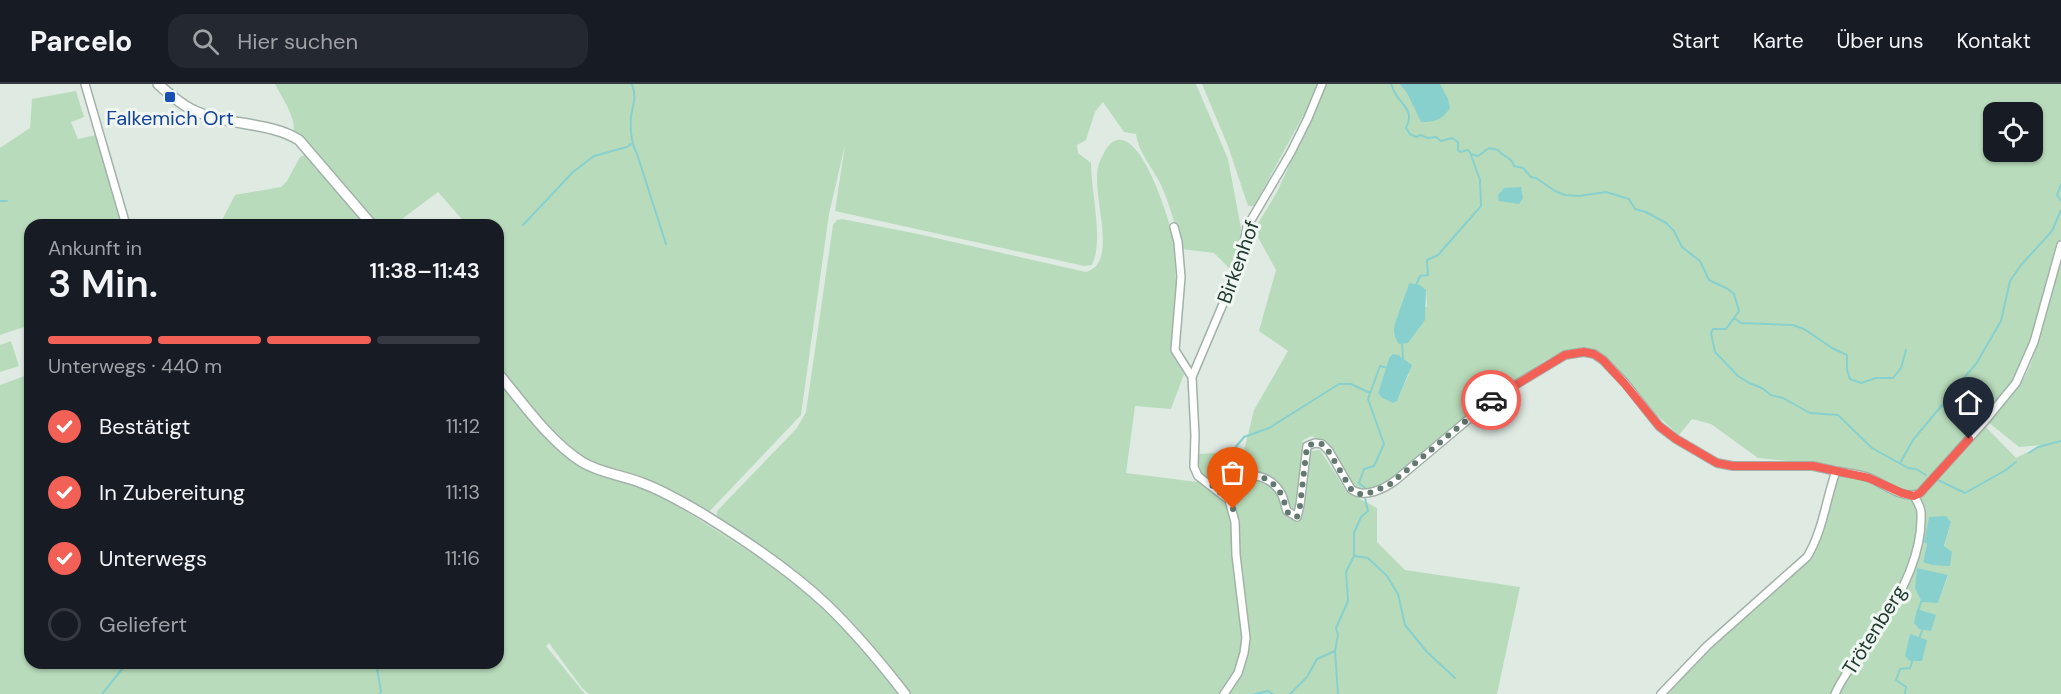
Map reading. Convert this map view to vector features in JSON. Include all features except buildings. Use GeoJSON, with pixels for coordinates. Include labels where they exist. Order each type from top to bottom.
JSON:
{"type":"FeatureCollection","features":[{"type":"Feature","properties":{"kind":"street"},"geometry":{"type":"LineString","coordinates":[[85,84],[124,219]]}},
{"type":"Feature","properties":{"kind":"street"},"geometry":{"type":"LineString","coordinates":[[158,84],[191,109],[220,119],[294,136],[367,219]]}},
{"type":"Feature","properties":{"kind":"street","name":"Birkenhof"},"geometry":{"type":"LineString","coordinates":[[1224,694],[1238,674],[1245,653],[1246,638],[1233,509],[1229,500],[1198,476],[1194,467],[1192,377],[1242,253],[1247,227],[1291,152],[1322,84]]}},
{"type":"Feature","properties":{"kind":"street","name":"Birkenhof"},"geometry":{"type":"LineString","coordinates":[[1174,227],[1178,242],[1181,277],[1175,350],[1192,377]]}},
{"type":"Feature","properties":{"kind":"street"},"geometry":{"type":"LineString","coordinates":[[1212,486],[1234,476],[1259,476],[1268,479],[1282,495],[1287,512],[1297,517],[1307,446],[1315,443],[1322,444],[1329,452],[1351,489],[1364,495],[1396,480],[1505,391],[1565,355],[1584,352],[1594,354],[1603,360],[1659,426],[1711,460],[1733,466],[1813,466],[1869,478],[1914,496],[1920,493],[1984,422],[2016,382],[2034,342],[2061,245]]}},
{"type":"Feature","properties":{"kind":"street"},"geometry":{"type":"LineString","coordinates":[[504,380],[541,424],[580,461],[594,469],[641,482],[671,496],[736,535],[796,579],[828,606],[863,643],[905,694]]}},
{"type":"Feature","properties":{"kind":"street"},"geometry":{"type":"LineString","coordinates":[[1661,694],[1707,646],[1807,557],[1819,533],[1836,471]]}},
{"type":"Feature","properties":{"kind":"street","name":"Trötenberg"},"geometry":{"type":"LineString","coordinates":[[1835,694],[1844,675],[1877,632],[1895,603],[1911,567],[1918,543],[1921,510],[1914,496]]}},
{"type":"Feature","properties":{"kind":"green space"},"geometry":{"type":"Polygon","coordinates":[[[275,84],[1196,84],[1228,159],[1241,228],[1239,250],[1232,271],[1214,253],[1181,249],[1164,193],[1143,154],[1136,134],[1124,132],[1103,102],[1095,112],[1086,140],[1077,145],[1078,153],[1091,163],[1097,230],[1097,243],[1092,265],[1084,266],[835,211],[845,145],[829,214],[801,415],[705,516],[671,496],[668,500],[755,556],[805,593],[854,641],[898,694],[589,694],[582,688],[549,643],[546,646],[585,694],[0,694],[0,385],[24,376],[24,669],[504,669],[504,219],[462,219],[438,192],[402,219],[374,219],[301,136],[294,136],[293,122],[275,84]]]}},
{"type":"Feature","properties":{"kind":"green space"},"geometry":{"type":"Polygon","coordinates":[[[1202,84],[2061,84],[2061,694],[1839,694],[1844,681],[1839,679],[1833,694],[1667,694],[1702,657],[1812,558],[1822,534],[1839,466],[1758,458],[1711,424],[1692,419],[1679,435],[1651,410],[1603,354],[1586,347],[1564,351],[1544,361],[1495,394],[1392,479],[1375,487],[1358,491],[1326,442],[1311,436],[1302,441],[1312,451],[1320,450],[1347,492],[1377,508],[1377,542],[1405,570],[1520,587],[1497,694],[910,694],[864,640],[814,589],[778,559],[731,529],[717,517],[717,511],[797,428],[806,412],[833,225],[837,220],[842,219],[918,234],[1086,272],[1096,265],[1102,254],[1102,223],[1097,173],[1107,148],[1117,140],[1127,142],[1147,167],[1163,204],[1173,238],[1176,249],[1174,249],[1177,300],[1170,351],[1184,374],[1171,409],[1135,406],[1126,473],[1197,482],[1199,454],[1244,451],[1254,410],[1288,351],[1259,331],[1276,270],[1254,230],[1277,192],[1309,122],[1303,116],[1254,206],[1248,206],[1228,146],[1202,84]],[[1426,290],[1406,296],[1402,307],[1427,307],[1426,290]],[[2038,315],[2031,340],[2013,382],[1932,475],[1939,479],[1985,426],[2016,458],[2042,445],[2019,447],[1988,422],[2026,374],[2046,316],[2038,315]],[[1389,358],[1378,393],[1382,398],[1393,403],[1397,400],[1409,374],[1389,358]],[[1929,518],[1925,541],[1927,544],[1923,562],[1944,547],[1951,522],[1929,518]],[[1929,572],[1938,603],[1948,576],[1929,572]]]}},
{"type":"Feature","properties":{"kind":"green space"},"geometry":{"type":"Polygon","coordinates":[[[76,91],[84,117],[71,122],[78,139],[96,135],[120,219],[24,219],[24,327],[0,335],[0,148],[30,128],[32,99],[76,91]]]}},
{"type":"Feature","properties":{"kind":"green space"},"geometry":{"type":"Polygon","coordinates":[[[307,154],[361,219],[223,219],[235,195],[281,187],[287,181],[300,157],[307,154]]]}},
{"type":"Feature","properties":{"kind":"green space"},"geometry":{"type":"Polygon","coordinates":[[[11,341],[19,366],[0,372],[0,345],[11,341]]]}},
{"type":"Feature","properties":{"kind":"water"},"geometry":{"type":"Polygon","coordinates":[[[1400,84],[1440,84],[1450,108],[1438,120],[1421,122],[1400,84]]]}},
{"type":"Feature","properties":{"kind":"water"},"geometry":{"type":"Polygon","coordinates":[[[1521,187],[1523,198],[1519,204],[1499,201],[1498,195],[1504,188],[1521,187]]]}},
{"type":"Feature","properties":{"kind":"water"},"geometry":{"type":"Polygon","coordinates":[[[1409,283],[1420,285],[1426,290],[1425,320],[1408,343],[1399,344],[1394,334],[1394,326],[1409,283]]]}},
{"type":"Feature","properties":{"kind":"water"},"geometry":{"type":"Polygon","coordinates":[[[1393,354],[1412,365],[1397,401],[1393,403],[1382,398],[1378,393],[1389,358],[1393,354]]]}},
{"type":"Feature","properties":{"kind":"water"},"geometry":{"type":"Polygon","coordinates":[[[1946,516],[1951,522],[1944,546],[1952,552],[1950,566],[1923,562],[1929,517],[1946,516]]]}},
{"type":"Feature","properties":{"kind":"water"},"geometry":{"type":"Polygon","coordinates":[[[1917,568],[1948,575],[1938,603],[1922,602],[1915,588],[1917,568]]]}},
{"type":"Feature","properties":{"kind":"water"},"geometry":{"type":"Polygon","coordinates":[[[1917,609],[1936,615],[1931,631],[1919,629],[1914,623],[1917,609]]]}},
{"type":"Feature","properties":{"kind":"water"},"geometry":{"type":"Polygon","coordinates":[[[1910,634],[1927,640],[1922,661],[1910,661],[1905,656],[1910,634]]]}},
{"type":"Feature","properties":{"kind":"waterway"},"geometry":{"type":"LineString","coordinates":[[632,84],[634,97],[631,122],[632,141],[666,244]]}},
{"type":"Feature","properties":{"kind":"waterway"},"geometry":{"type":"LineString","coordinates":[[1391,84],[1408,112],[1406,128],[1410,134],[1416,137],[1420,135],[1428,138],[1436,137],[1441,141],[1452,138],[1458,142],[1460,152],[1468,150],[1471,154],[1478,156],[1489,148],[1498,150],[1514,166],[1523,168],[1531,177],[1555,191],[1565,195],[1579,196],[1606,192],[1629,199],[1635,209],[1666,223],[1674,231],[1682,247],[1700,261],[1709,280],[1734,294],[1739,311],[1726,329],[1713,329],[1711,333],[1715,352],[1738,376],[1771,395],[1783,398],[1810,413],[1838,415],[1872,448],[1926,475]]}},
{"type":"Feature","properties":{"kind":"waterway"},"geometry":{"type":"LineString","coordinates":[[523,225],[573,172],[594,156],[631,144]]}},
{"type":"Feature","properties":{"kind":"waterway"},"geometry":{"type":"LineString","coordinates":[[1416,285],[1420,276],[1428,275],[1427,260],[1438,255],[1481,206],[1480,180],[1471,155]]}},
{"type":"Feature","properties":{"kind":"waterway"},"geometry":{"type":"LineString","coordinates":[[2061,184],[2057,195],[2061,201]]}},
{"type":"Feature","properties":{"kind":"waterway"},"geometry":{"type":"LineString","coordinates":[[0,201],[7,201]]}},
{"type":"Feature","properties":{"kind":"waterway"},"geometry":{"type":"LineString","coordinates":[[1963,379],[1976,364],[2001,321],[2010,281],[2021,265],[2052,231],[2061,210]]}},
{"type":"Feature","properties":{"kind":"waterway"},"geometry":{"type":"LineString","coordinates":[[1399,315],[1407,292]]}},
{"type":"Feature","properties":{"kind":"waterway"},"geometry":{"type":"LineString","coordinates":[[1734,318],[1741,323],[1793,325],[1804,329],[1847,355],[1847,370],[1850,379],[1861,383],[1876,378],[1893,378],[1901,368],[1906,350]]}},
{"type":"Feature","properties":{"kind":"waterway"},"geometry":{"type":"LineString","coordinates":[[1402,341],[1403,359]]}},
{"type":"Feature","properties":{"kind":"waterway"},"geometry":{"type":"LineString","coordinates":[[1365,488],[1359,483],[1364,469],[1374,466],[1384,444],[1368,399],[1380,366],[1388,368]]}},
{"type":"Feature","properties":{"kind":"waterway"},"geometry":{"type":"LineString","coordinates":[[1213,460],[1221,451],[1234,449],[1244,437],[1269,428],[1339,384],[1351,384],[1370,393]]}},
{"type":"Feature","properties":{"kind":"waterway"},"geometry":{"type":"LineString","coordinates":[[1900,463],[1913,440],[1957,387]]}},
{"type":"Feature","properties":{"kind":"waterway"},"geometry":{"type":"LineString","coordinates":[[2029,453],[2038,447],[2061,441]]}},
{"type":"Feature","properties":{"kind":"waterway"},"geometry":{"type":"LineString","coordinates":[[1938,480],[1965,493],[2016,462]]}},
{"type":"Feature","properties":{"kind":"waterway"},"geometry":{"type":"LineString","coordinates":[[1338,694],[1336,628],[1348,601],[1346,572],[1354,556],[1354,533],[1361,517],[1368,511],[1365,498]]}},
{"type":"Feature","properties":{"kind":"waterway"},"geometry":{"type":"LineString","coordinates":[[1355,556],[1368,558],[1387,576],[1398,594],[1405,625],[1427,652],[1455,678]]}},
{"type":"Feature","properties":{"kind":"waterway"},"geometry":{"type":"LineString","coordinates":[[1918,611],[1922,599]]}},
{"type":"Feature","properties":{"kind":"waterway"},"geometry":{"type":"LineString","coordinates":[[1919,639],[1923,628]]}},
{"type":"Feature","properties":{"kind":"waterway"},"geometry":{"type":"LineString","coordinates":[[1290,694],[1307,677],[1317,659],[1335,651]]}},
{"type":"Feature","properties":{"kind":"waterway"},"geometry":{"type":"LineString","coordinates":[[1905,694],[1906,687],[1896,680],[1900,669],[1910,668],[1913,659]]}},
{"type":"Feature","properties":{"kind":"waterway"},"geometry":{"type":"LineString","coordinates":[[102,694],[122,669]]}},
{"type":"Feature","properties":{"kind":"waterway"},"geometry":{"type":"LineString","coordinates":[[377,669],[380,694]]}},
{"type":"Feature","properties":{"kind":"waterway"},"geometry":{"type":"LineString","coordinates":[[1255,694],[1268,691],[1273,694]]}},
{"type":"Feature","properties":{"kind":"way so far"},"geometry":{"type":"LineString","coordinates":[[1233,509],[1229,500],[1212,486],[1234,476],[1259,476],[1268,479],[1275,486],[1282,495],[1287,512],[1297,517],[1307,446],[1315,443],[1322,444],[1329,452],[1351,489],[1356,493],[1364,495],[1389,485],[1491,400]]}},
{"type":"Feature","properties":{"kind":"place","name":"Falkemich Ort"},"geometry":{"type":"Point","coordinates":[170,97]}},
{"type":"Feature","properties":{"kind":"route"},"geometry":{"type":"LineString","coordinates":[[1491,400],[1565,355],[1584,352],[1594,354],[1603,360],[1624,383],[1659,426],[1676,439],[1717,463],[1733,466],[1813,466],[1869,478],[1914,496],[1920,493],[1969,439]]}}]}
